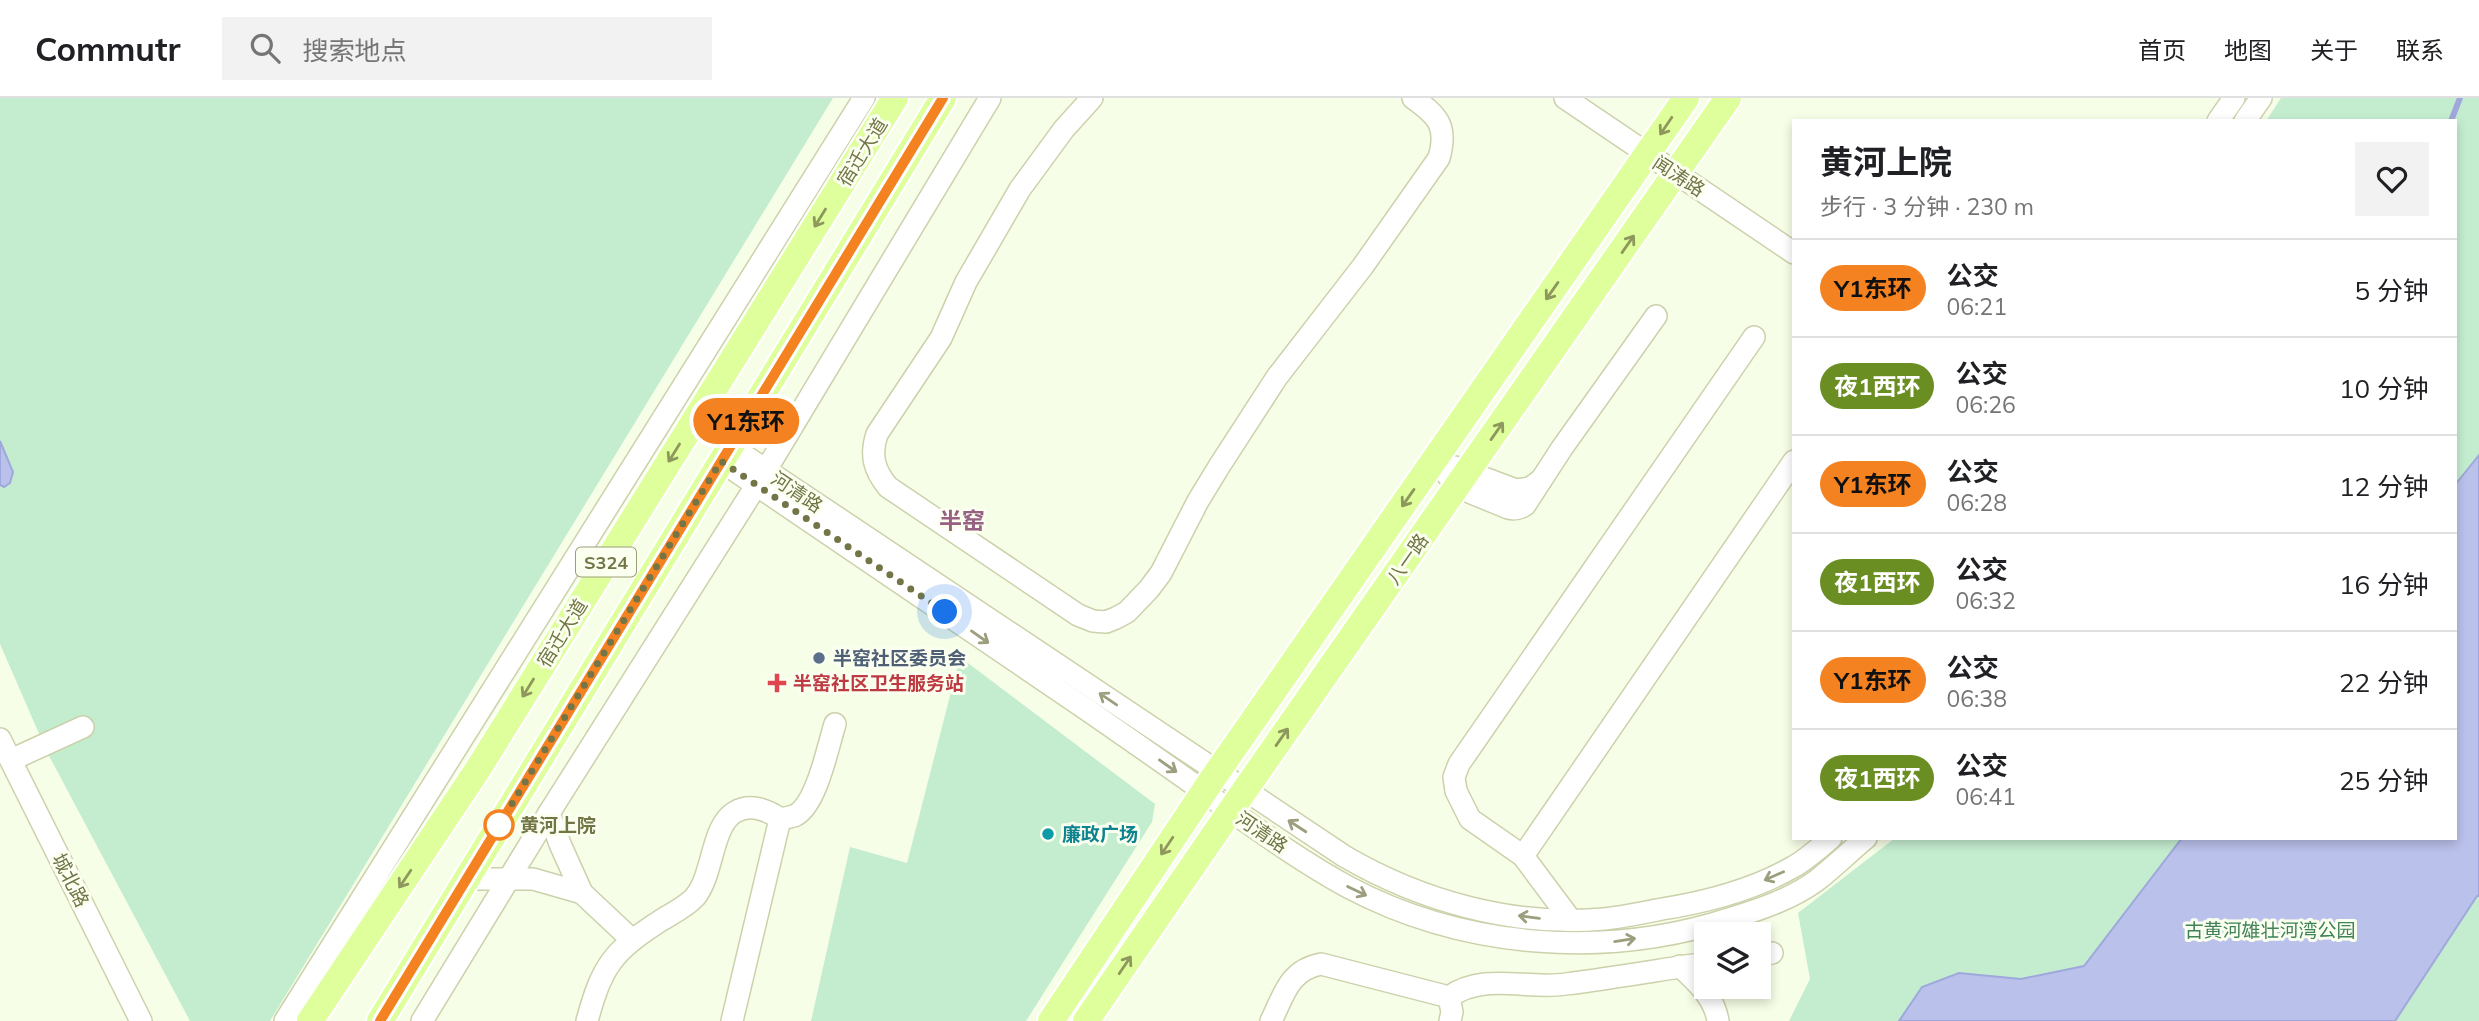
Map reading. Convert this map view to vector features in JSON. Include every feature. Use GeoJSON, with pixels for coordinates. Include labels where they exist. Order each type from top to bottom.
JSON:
{"type":"FeatureCollection","features":[{"type":"Feature","properties":{"kind":"main road","name":"宿迁大道"},"geometry":{"type":"LineString","coordinates":[[310,1021],[478,769],[895,98]]}},
{"type":"Feature","properties":{"kind":"main road","name":"S324"},"geometry":{"type":"LineString","coordinates":[[380,1021],[943,98]]}},
{"type":"Feature","properties":{"kind":"main road","name":"八一路"},"geometry":{"type":"LineString","coordinates":[[1051,1021],[1210,782],[1686,98]]}},
{"type":"Feature","properties":{"kind":"main road","name":"八一路"},"geometry":{"type":"LineString","coordinates":[[1086,1021],[1237,801],[1678,174],[1728,98]]}},
{"type":"Feature","properties":{"kind":"street"},"geometry":{"type":"LineString","coordinates":[[285,1021],[864,98]]}},
{"type":"Feature","properties":{"kind":"street"},"geometry":{"type":"LineString","coordinates":[[422,1021],[549,813],[761,478],[990,98]]}},
{"type":"Feature","properties":{"kind":"street"},"geometry":{"type":"LineString","coordinates":[[1092,98],[1064,129],[1020,189],[972,271],[941,338],[877,434],[872,448],[878,476],[895,492],[1077,615],[1093,621],[1106,621],[1127,612],[1161,573],[1206,489],[1277,377],[1363,266],[1438,158],[1443,145],[1439,120],[1434,113],[1413,98]]}},
{"type":"Feature","properties":{"kind":"street","name":"闻涛路"},"geometry":{"type":"LineString","coordinates":[[1565,98],[1792,252]]}},
{"type":"Feature","properties":{"kind":"street"},"geometry":{"type":"LineString","coordinates":[[2219,119],[2234,98]]}},
{"type":"Feature","properties":{"kind":"street"},"geometry":{"type":"LineString","coordinates":[[2246,119],[2261,98]]}},
{"type":"Feature","properties":{"kind":"street"},"geometry":{"type":"LineString","coordinates":[[1435,459],[1462,480],[1515,510],[1525,505],[1656,316]]}},
{"type":"Feature","properties":{"kind":"street"},"geometry":{"type":"LineString","coordinates":[[1570,919],[1523,856],[1470,819],[1456,791],[1454,777],[1459,765],[1754,337]]}},
{"type":"Feature","properties":{"kind":"street","name":"河清路"},"geometry":{"type":"LineString","coordinates":[[725,454],[1237,801],[1399,885],[1466,907],[1533,918],[1604,919],[1690,905],[1741,890],[1793,867],[1828,840]]}},
{"type":"Feature","properties":{"kind":"street"},"geometry":{"type":"LineString","coordinates":[[1523,856],[1792,464]]}},
{"type":"Feature","properties":{"kind":"street"},"geometry":{"type":"LineString","coordinates":[[780,819],[797,815],[807,802],[817,784],[835,724]]}},
{"type":"Feature","properties":{"kind":"street"},"geometry":{"type":"LineString","coordinates":[[11,760],[83,727]]}},
{"type":"Feature","properties":{"kind":"street","name":"城北路"},"geometry":{"type":"LineString","coordinates":[[0,739],[141,1021]]}},
{"type":"Feature","properties":{"kind":"street","name":"河清路"},"geometry":{"type":"LineString","coordinates":[[1237,801],[1278,844],[1347,886],[1407,913],[1475,932],[1564,944],[1616,942],[1702,928],[1770,906],[1815,882],[1864,840]]}},
{"type":"Feature","properties":{"kind":"street"},"geometry":{"type":"LineString","coordinates":[[592,1017],[595,991],[610,961],[631,940],[693,899],[705,883],[721,827],[735,812],[753,807],[771,812],[780,819]]}},
{"type":"Feature","properties":{"kind":"street"},"geometry":{"type":"LineString","coordinates":[[549,813],[582,893],[631,940]]}},
{"type":"Feature","properties":{"kind":"street"},"geometry":{"type":"LineString","coordinates":[[732,1021],[780,819]]}},
{"type":"Feature","properties":{"kind":"street"},"geometry":{"type":"LineString","coordinates":[[466,879],[533,879],[582,893]]}},
{"type":"Feature","properties":{"kind":"street"},"geometry":{"type":"LineString","coordinates":[[1590,980],[1592,943]]}},
{"type":"Feature","properties":{"kind":"street"},"geometry":{"type":"LineString","coordinates":[[1271,1021],[1296,974],[1309,966],[1321,964],[1449,997],[1456,992],[1489,982],[1562,985],[1694,964]]}},
{"type":"Feature","properties":{"kind":"street"},"geometry":{"type":"LineString","coordinates":[[1680,967],[1706,992],[1716,1008],[1718,1021]]}},
{"type":"Feature","properties":{"kind":"street"},"geometry":{"type":"LineString","coordinates":[[1449,997],[1452,1012],[1450,1021]]}},
{"type":"Feature","properties":{"kind":"green space"},"geometry":{"type":"Polygon","coordinates":[[[0,98],[833,98],[270,1021],[190,1021],[47,752],[0,644],[0,98]]]}},
{"type":"Feature","properties":{"kind":"green space","name":"古黄河雄壮河湾公园"},"geometry":{"type":"Polygon","coordinates":[[[2281,98],[2479,98],[2479,1021],[1789,1021],[1810,979],[1798,913],[1892,840],[2457,840],[2457,119],[2267,119],[2281,98]]]}},
{"type":"Feature","properties":{"kind":"green space"},"geometry":{"type":"Polygon","coordinates":[[[960,657],[1155,804],[1152,822],[1026,1021],[811,1021],[850,847],[907,863],[960,657]]]}},
{"type":"Feature","properties":{"kind":"water"},"geometry":{"type":"Polygon","coordinates":[[[0,441],[13,472],[10,483],[4,487],[0,485],[0,441]]]}},
{"type":"Feature","properties":{"kind":"water"},"geometry":{"type":"Polygon","coordinates":[[[2479,455],[2479,896],[2395,1021],[1899,1021],[1922,987],[1959,973],[2021,979],[2084,966],[2180,840],[2457,840],[2457,482],[2479,455]]]}},
{"type":"Feature","properties":{"kind":"waterway"},"geometry":{"type":"LineString","coordinates":[[2452,119],[2460,98]]}},
{"type":"Feature","properties":{"kind":"bus line","name":"Y1东环"},"geometry":{"type":"LineString","coordinates":[[380,1021],[943,98]]}},
{"type":"Feature","properties":{"kind":"place","name":"半窑社区委员会"},"geometry":{"type":"Point","coordinates":[819,658]}},
{"type":"Feature","properties":{"kind":"place","name":"半窑社区卫生服务站"},"geometry":{"type":"Point","coordinates":[777,683]}},
{"type":"Feature","properties":{"kind":"place","name":"黄河上院"},"geometry":{"type":"Point","coordinates":[499,825]}},
{"type":"Feature","properties":{"kind":"place","name":"廉政广场"},"geometry":{"type":"Point","coordinates":[1048,834]}},
{"type":"Feature","properties":{"kind":"district","name":"半窑"},"geometry":{"type":"Point","coordinates":[962,520]}},
{"type":"Feature","properties":{"kind":"route"},"geometry":{"type":"LineString","coordinates":[[499,825],[721,461],[945,612]]}}]}
